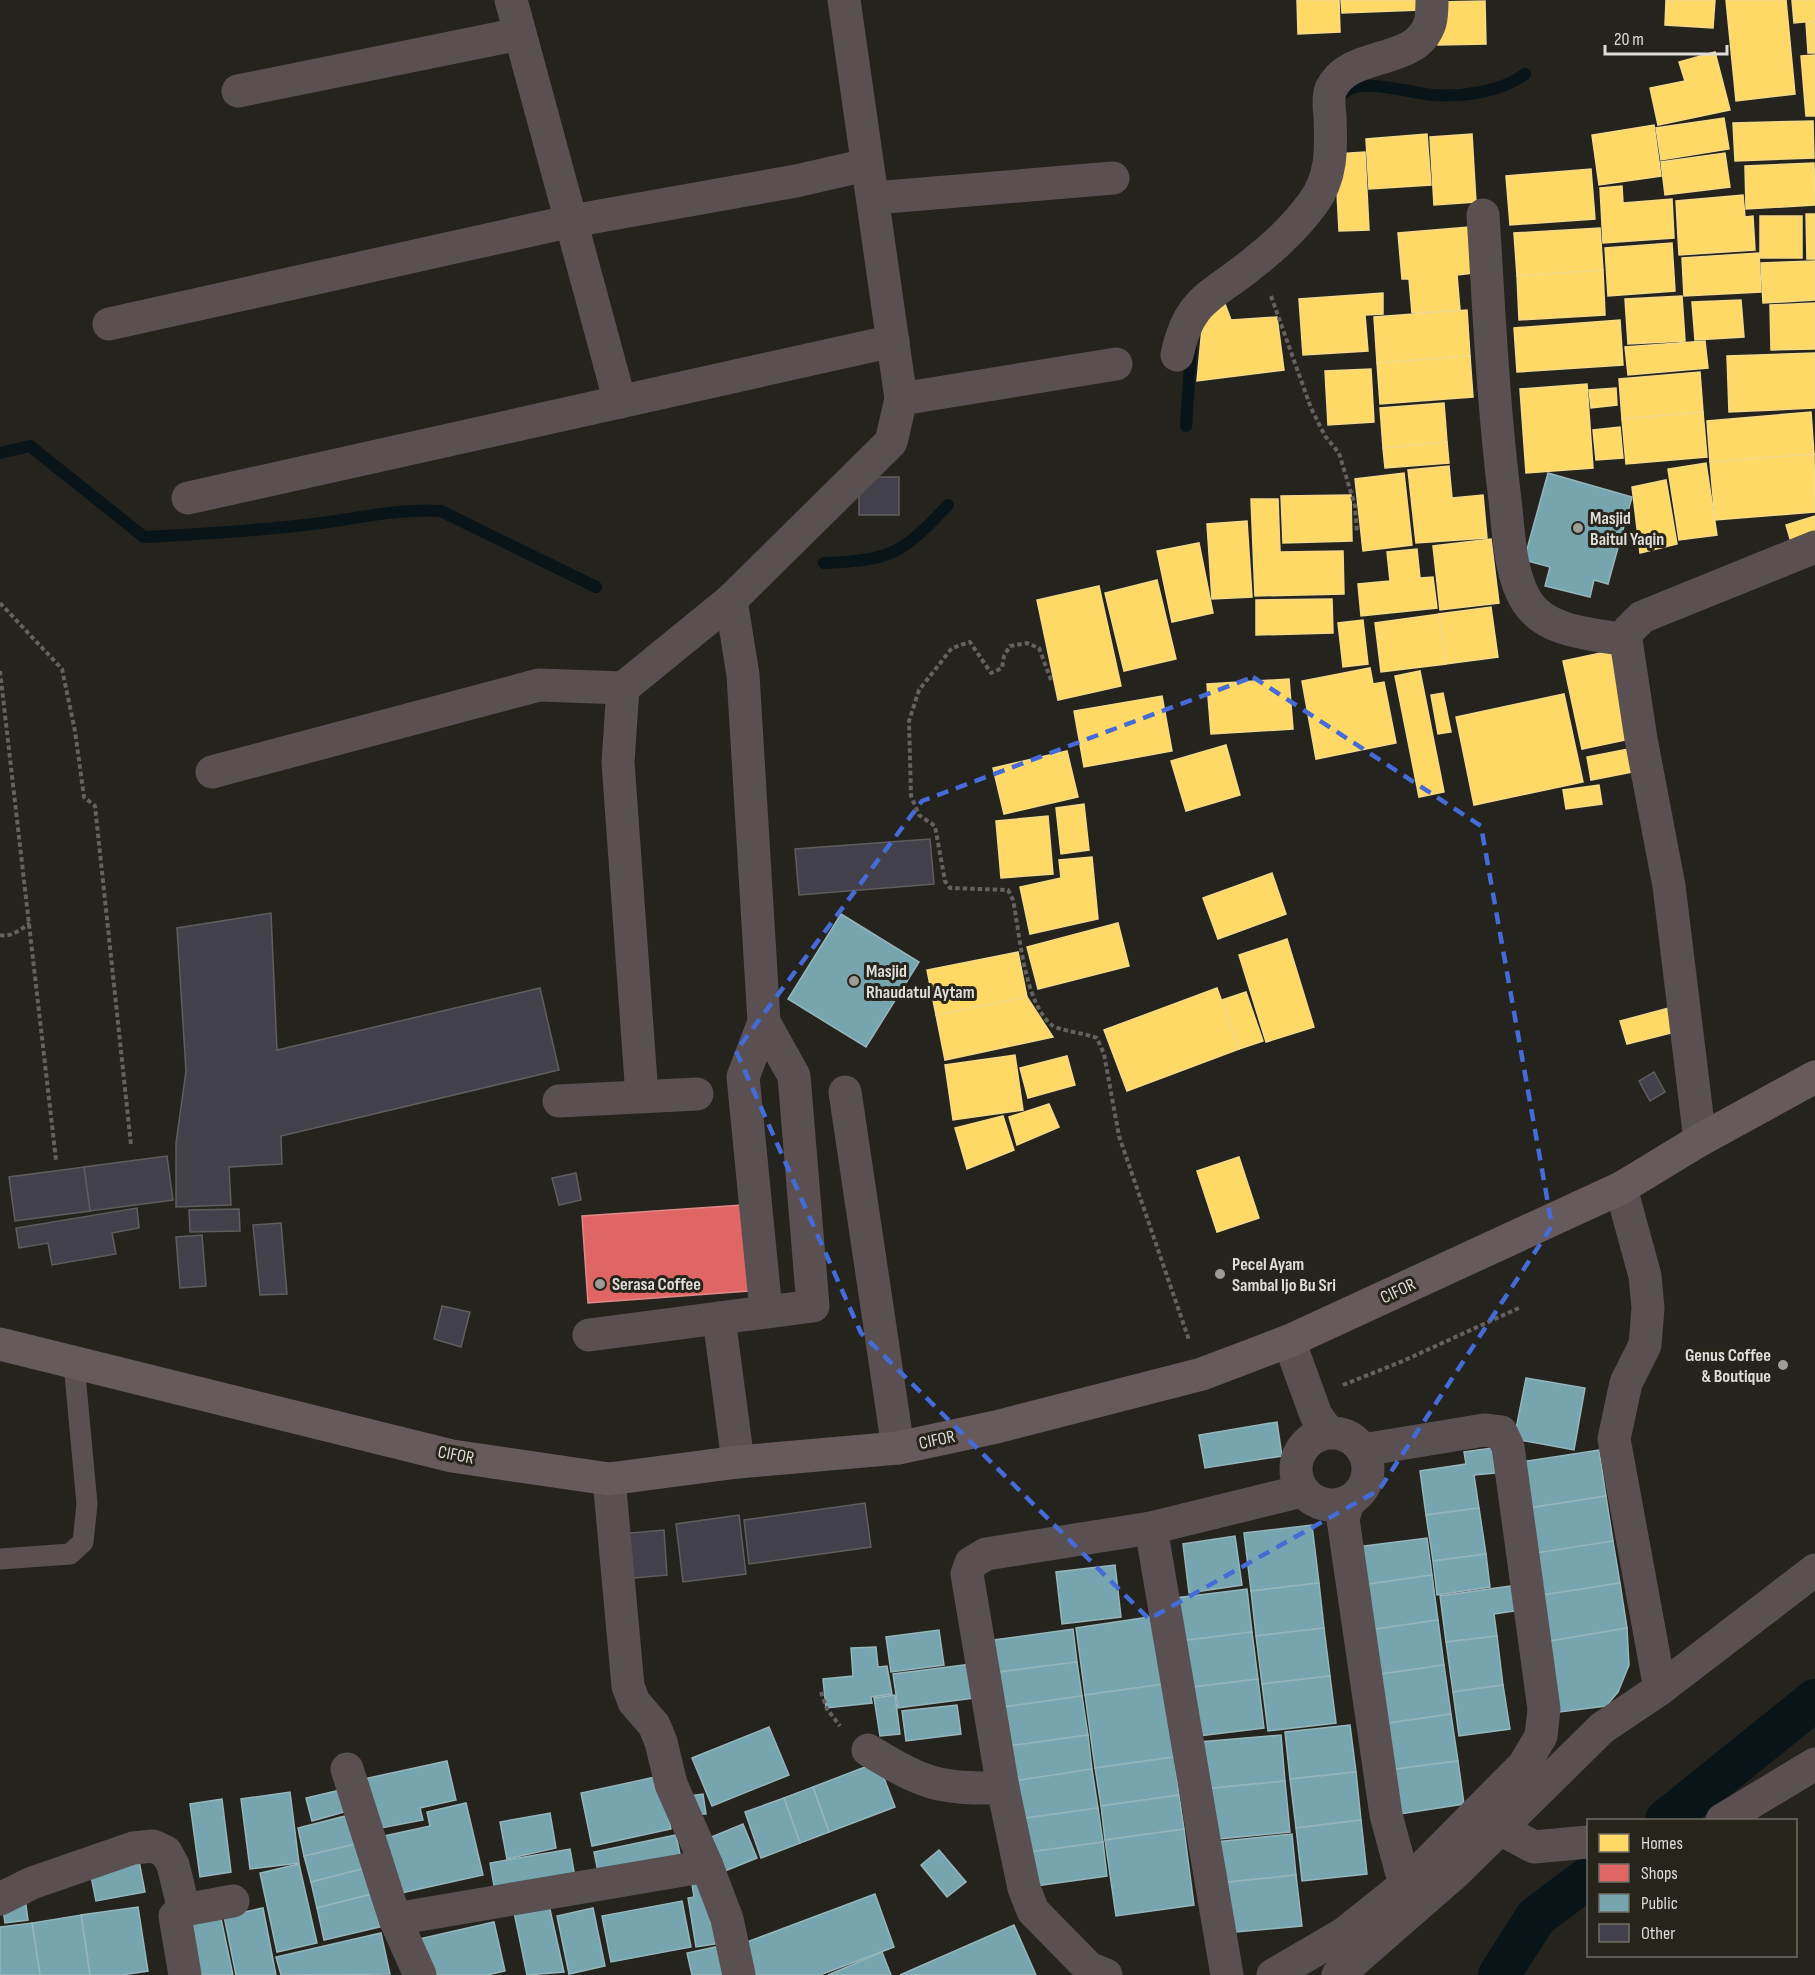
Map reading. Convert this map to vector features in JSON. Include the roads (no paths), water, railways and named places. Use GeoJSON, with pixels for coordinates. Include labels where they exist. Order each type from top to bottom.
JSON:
{"type":"FeatureCollection","features":[{"type":"Feature","properties":{"kind":"street"},"geometry":{"type":"LineString","coordinates":[[511,0],[620,402]]}},
{"type":"Feature","properties":{"kind":"street"},"geometry":{"type":"LineString","coordinates":[[212,772],[539,685],[623,688],[731,600],[891,442],[901,399],[844,0]]}},
{"type":"Feature","properties":{"kind":"street"},"geometry":{"type":"LineString","coordinates":[[1177,355],[1186,322],[1211,292],[1252,265],[1314,203],[1330,164],[1331,89],[1342,75],[1358,64],[1403,51],[1420,38],[1430,24],[1432,0]]}},
{"type":"Feature","properties":{"kind":"street"},"geometry":{"type":"LineString","coordinates":[[238,91],[519,34]]}},
{"type":"Feature","properties":{"kind":"street"},"geometry":{"type":"LineString","coordinates":[[109,324],[572,221],[796,181],[866,165]]}},
{"type":"Feature","properties":{"kind":"street"},"geometry":{"type":"LineString","coordinates":[[873,198],[1113,178]]}},
{"type":"Feature","properties":{"kind":"street"},"geometry":{"type":"LineString","coordinates":[[1483,215],[1496,427],[1516,575],[1528,603],[1566,630],[1626,640]]}},
{"type":"Feature","properties":{"kind":"street"},"geometry":{"type":"LineString","coordinates":[[188,498],[893,341]]}},
{"type":"Feature","properties":{"kind":"street"},"geometry":{"type":"LineString","coordinates":[[901,399],[1116,364]]}},
{"type":"Feature","properties":{"kind":"street"},"geometry":{"type":"LineString","coordinates":[[1700,1140],[1669,886],[1641,739],[1626,640],[1628,631],[1642,617],[1815,547]]}},
{"type":"Feature","properties":{"kind":"street"},"geometry":{"type":"LineString","coordinates":[[731,600],[743,675],[764,1022],[744,1077],[766,1311]]}},
{"type":"Feature","properties":{"kind":"street"},"geometry":{"type":"LineString","coordinates":[[623,688],[618,762],[642,1096]]}},
{"type":"Feature","properties":{"kind":"street"},"geometry":{"type":"LineString","coordinates":[[589,1335],[813,1306],[794,1076],[764,1022]]}},
{"type":"Feature","properties":{"kind":"street","name":"CIFOR"},"geometry":{"type":"LineString","coordinates":[[0,1344],[452,1456],[609,1479],[738,1462],[898,1448],[996,1427],[1202,1374],[1289,1341],[1621,1188],[1700,1140],[1815,1077]]}},
{"type":"Feature","properties":{"kind":"street"},"geometry":{"type":"LineString","coordinates":[[845,1092],[898,1448]]}},
{"type":"Feature","properties":{"kind":"street"},"geometry":{"type":"LineString","coordinates":[[559,1101],[697,1094]]}},
{"type":"Feature","properties":{"kind":"street"},"geometry":{"type":"LineString","coordinates":[[1621,1188],[1645,1276],[1648,1308],[1645,1345],[1626,1383],[1614,1439],[1660,1689]]}},
{"type":"Feature","properties":{"kind":"street"},"geometry":{"type":"LineString","coordinates":[[756,1202],[804,1196]]}},
{"type":"Feature","properties":{"kind":"street"},"geometry":{"type":"LineString","coordinates":[[719,1318],[738,1462]]}},
{"type":"Feature","properties":{"kind":"street"},"geometry":{"type":"LineString","coordinates":[[1274,1975],[1346,1933],[1405,1885],[1524,1765],[1541,1736],[1544,1709],[1508,1447],[1500,1432],[1484,1430],[1370,1452],[1317,1419],[1289,1341]]}},
{"type":"Feature","properties":{"kind":"street"},"geometry":{"type":"LineString","coordinates":[[1294,1490],[1297,1457],[1317,1419]]}},
{"type":"Feature","properties":{"kind":"street"},"geometry":{"type":"LineString","coordinates":[[1342,1509],[1365,1484],[1370,1452]]}},
{"type":"Feature","properties":{"kind":"street"},"geometry":{"type":"LineString","coordinates":[[609,1479],[627,1686],[634,1702],[654,1725],[661,1742],[671,1784],[707,1866],[727,1919],[739,1975]]}},
{"type":"Feature","properties":{"kind":"street"},"geometry":{"type":"LineString","coordinates":[[1106,1975],[1089,1968],[1033,1911],[1024,1888],[967,1575],[971,1563],[986,1554],[1151,1528],[1294,1490],[1322,1505],[1342,1509]]}},
{"type":"Feature","properties":{"kind":"street"},"geometry":{"type":"LineString","coordinates":[[1342,1509],[1386,1815],[1405,1885]]}},
{"type":"Feature","properties":{"kind":"street"},"geometry":{"type":"LineString","coordinates":[[1151,1528],[1227,1975]]}},
{"type":"Feature","properties":{"kind":"street"},"geometry":{"type":"LineString","coordinates":[[1342,1974],[1457,1871],[1602,1728],[1660,1689],[1815,1570]]}},
{"type":"Feature","properties":{"kind":"street"},"geometry":{"type":"LineString","coordinates":[[868,1750],[931,1785],[960,1789],[1004,1788]]}},
{"type":"Feature","properties":{"kind":"street"},"geometry":{"type":"LineString","coordinates":[[1725,1819],[1815,1764]]}},
{"type":"Feature","properties":{"kind":"street"},"geometry":{"type":"LineString","coordinates":[[347,1769],[395,1919],[420,1975]]}},
{"type":"Feature","properties":{"kind":"street"},"geometry":{"type":"LineString","coordinates":[[1500,1829],[1534,1847],[1587,1842]]}},
{"type":"Feature","properties":{"kind":"street"},"geometry":{"type":"LineString","coordinates":[[0,1899],[32,1883],[133,1848],[153,1846],[166,1852],[173,1865],[184,1910]]}},
{"type":"Feature","properties":{"kind":"street"},"geometry":{"type":"LineString","coordinates":[[395,1919],[707,1866]]}},
{"type":"Feature","properties":{"kind":"street"},"geometry":{"type":"LineString","coordinates":[[185,1975],[175,1916],[184,1910],[233,1901]]}},
{"type":"Feature","properties":{"kind":"lane"},"geometry":{"type":"LineString","coordinates":[[0,1559],[70,1554],[83,1542],[87,1504],[74,1364]]}},
{"type":"Feature","properties":{"kind":"waterway"},"geometry":{"type":"LineString","coordinates":[[1339,97],[1350,89],[1369,86],[1433,95],[1469,94],[1505,85],[1525,74]]}},
{"type":"Feature","properties":{"kind":"waterway"},"geometry":{"type":"LineString","coordinates":[[1186,426],[1191,349]]}},
{"type":"Feature","properties":{"kind":"waterway"},"geometry":{"type":"LineString","coordinates":[[0,453],[30,446],[144,537],[271,529],[377,514],[441,511],[596,587]]}},
{"type":"Feature","properties":{"kind":"waterway"},"geometry":{"type":"LineString","coordinates":[[824,563],[866,560],[894,551],[919,534],[948,505]]}},
{"type":"Feature","properties":{"kind":"waterway"},"geometry":{"type":"LineString","coordinates":[[1667,1819],[1815,1700]]}},
{"type":"Feature","properties":{"kind":"waterway"},"geometry":{"type":"LineString","coordinates":[[1499,1975],[1536,1917],[1587,1879]]}},
{"type":"Feature","properties":{"kind":"place","name":"Masjid Baitul Yaqin"},"geometry":{"type":"Point","coordinates":[1578,528]}},
{"type":"Feature","properties":{"kind":"place","name":"Masjid Rhaudatul Aytam"},"geometry":{"type":"Point","coordinates":[854,981]}},
{"type":"Feature","properties":{"kind":"place","name":"Pecel Ayam Sambal Ijo Bu Sri"},"geometry":{"type":"Point","coordinates":[1220,1274]}},
{"type":"Feature","properties":{"kind":"place","name":"Serasa Coffee"},"geometry":{"type":"Point","coordinates":[600,1284]}},
{"type":"Feature","properties":{"kind":"place","name":"Genus Coffee & Boutique"},"geometry":{"type":"Point","coordinates":[1783,1365]}}]}
